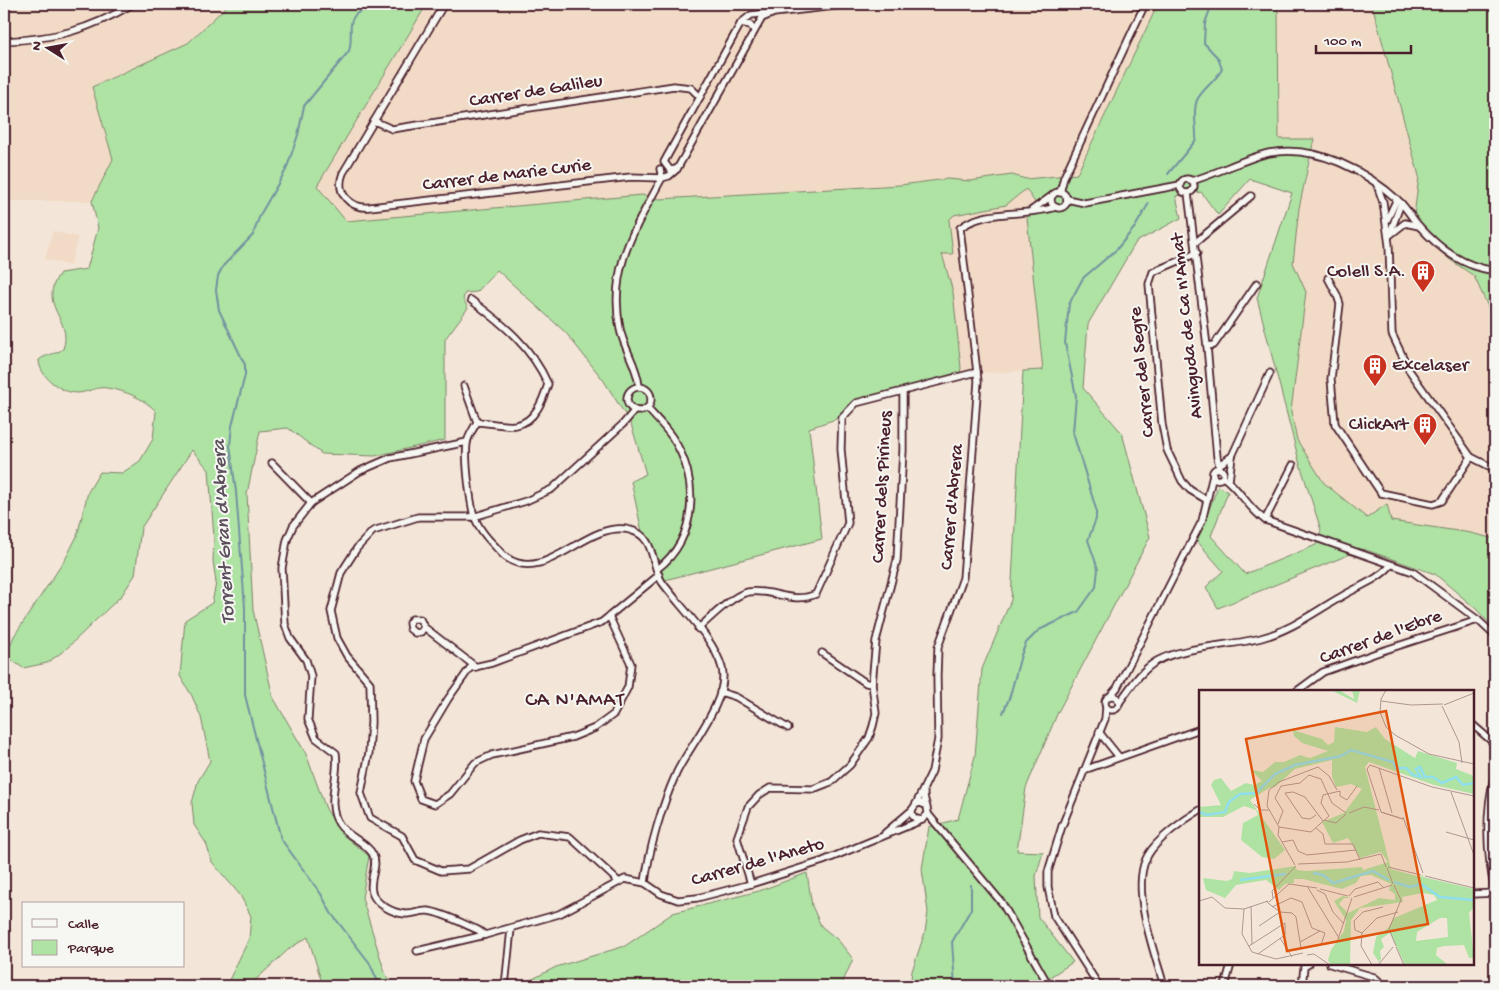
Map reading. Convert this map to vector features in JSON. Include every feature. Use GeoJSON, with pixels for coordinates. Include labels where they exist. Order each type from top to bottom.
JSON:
{"type":"FeatureCollection","features":[{"type":"Feature","properties":{"kind":"street"},"geometry":{"type":"LineString","coordinates":[[4,41],[41,40],[76,31],[104,21],[133,4]]}},
{"type":"Feature","properties":{"kind":"street"},"geometry":{"type":"LineString","coordinates":[[374,121],[444,4]]}},
{"type":"Feature","properties":{"kind":"street"},"geometry":{"type":"LineString","coordinates":[[639,386],[638,373],[620,328],[617,293],[619,275],[630,235],[662,178],[660,169],[700,97],[741,24],[751,15],[853,4]]}},
{"type":"Feature","properties":{"kind":"street"},"geometry":{"type":"LineString","coordinates":[[1060,193],[1064,177],[1145,4]]}},
{"type":"Feature","properties":{"kind":"street"},"geometry":{"type":"LineString","coordinates":[[662,178],[669,176],[677,169],[762,18],[774,14]]}},
{"type":"Feature","properties":{"kind":"street"},"geometry":{"type":"LineString","coordinates":[[741,24],[750,25],[754,30]]}},
{"type":"Feature","properties":{"kind":"street","name":"Carrer de Galileu"},"geometry":{"type":"LineString","coordinates":[[374,121],[392,129],[674,86],[691,88],[700,97]]}},
{"type":"Feature","properties":{"kind":"street","name":"Carrer de Marie Curie"},"geometry":{"type":"LineString","coordinates":[[374,121],[343,173],[340,182],[341,191],[347,201],[358,207],[647,176],[662,178]]}},
{"type":"Feature","properties":{"kind":"street"},"geometry":{"type":"LineString","coordinates":[[1060,193],[1066,201],[1085,203],[1181,187],[1188,193],[1192,184],[1239,163],[1270,153],[1298,152],[1329,158],[1354,168],[1375,181],[1383,202],[1388,238],[1392,334],[1409,370],[1471,457],[1495,469]]}},
{"type":"Feature","properties":{"kind":"street"},"geometry":{"type":"LineString","coordinates":[[664,162],[670,170],[677,169]]}},
{"type":"Feature","properties":{"kind":"street","name":"Carrer de Marie Curie"},"geometry":{"type":"LineString","coordinates":[[647,176],[660,169]]}},
{"type":"Feature","properties":{"kind":"street"},"geometry":{"type":"LineString","coordinates":[[1181,187],[1185,180],[1192,184]]}},
{"type":"Feature","properties":{"kind":"street"},"geometry":{"type":"LineString","coordinates":[[1377,185],[1399,201],[1419,226],[1459,261],[1480,269],[1495,271]]}},
{"type":"Feature","properties":{"kind":"street"},"geometry":{"type":"LineString","coordinates":[[1030,211],[1053,195],[1060,193]]}},
{"type":"Feature","properties":{"kind":"street","name":"Avinguda de Ca n'Amat"},"geometry":{"type":"LineString","coordinates":[[1188,193],[1196,242],[1218,472]]}},
{"type":"Feature","properties":{"kind":"street"},"geometry":{"type":"LineString","coordinates":[[1053,195],[1052,202],[1056,207]]}},
{"type":"Feature","properties":{"kind":"street"},"geometry":{"type":"LineString","coordinates":[[1196,242],[1251,196]]}},
{"type":"Feature","properties":{"kind":"street"},"geometry":{"type":"LineString","coordinates":[[1030,211],[1046,211],[1056,207],[1063,207],[1066,201]]}},
{"type":"Feature","properties":{"kind":"street"},"geometry":{"type":"LineString","coordinates":[[1386,222],[1399,201]]}},
{"type":"Feature","properties":{"kind":"street"},"geometry":{"type":"LineString","coordinates":[[1388,238],[1399,201]]}},
{"type":"Feature","properties":{"kind":"street","name":"Carrer d'Abrera"},"geometry":{"type":"LineString","coordinates":[[916,804],[932,771],[938,739],[936,676],[938,647],[963,578],[976,418],[977,372],[960,228],[969,221],[1030,211]]}},
{"type":"Feature","properties":{"kind":"street"},"geometry":{"type":"LineString","coordinates":[[1388,238],[1394,230],[1405,224],[1419,226]]}},
{"type":"Feature","properties":{"kind":"street","name":"Carrer del Segre"},"geometry":{"type":"LineString","coordinates":[[1197,253],[1154,272],[1149,284],[1166,450],[1182,480],[1190,490],[1207,500]]}},
{"type":"Feature","properties":{"kind":"street"},"geometry":{"type":"LineString","coordinates":[[1328,278],[1340,304],[1331,379],[1335,424],[1381,493],[1433,504],[1442,501],[1471,457]]}},
{"type":"Feature","properties":{"kind":"street"},"geometry":{"type":"LineString","coordinates":[[1207,346],[1214,345],[1257,283]]}},
{"type":"Feature","properties":{"kind":"street"},"geometry":{"type":"LineString","coordinates":[[471,300],[512,333],[532,353],[548,384],[540,406],[532,416],[516,425],[476,422]]}},
{"type":"Feature","properties":{"kind":"street"},"geometry":{"type":"LineString","coordinates":[[698,628],[725,606],[747,592],[804,600],[816,594],[848,523],[840,449],[842,418],[856,403],[903,393],[977,372]]}},
{"type":"Feature","properties":{"kind":"street"},"geometry":{"type":"LineString","coordinates":[[1105,719],[1105,700],[1117,688],[1183,561],[1202,521],[1211,486],[1218,472],[1232,456],[1270,373]]}},
{"type":"Feature","properties":{"kind":"street"},"geometry":{"type":"LineString","coordinates":[[417,951],[511,929],[559,914],[625,879],[645,883],[661,818],[676,773],[713,709],[720,692],[722,669],[714,649],[658,572],[652,549],[642,536],[632,530],[615,528],[594,533],[554,558],[536,564],[508,559],[488,539],[473,517],[467,442],[476,422],[464,386]]}},
{"type":"Feature","properties":{"kind":"street"},"geometry":{"type":"LineString","coordinates":[[619,882],[570,837],[538,833],[520,840],[469,869],[441,871],[415,860],[402,836],[370,818],[361,793],[369,753],[371,730],[370,683],[347,656],[337,638],[331,611],[341,573],[357,548],[373,531],[418,517],[473,517],[526,500],[552,489],[612,434],[635,410],[647,408],[651,402],[651,394],[646,388],[639,386],[631,390],[627,397],[629,405],[635,410]]}},
{"type":"Feature","properties":{"kind":"street","name":"Carrer dels Pirineus"},"geometry":{"type":"LineString","coordinates":[[751,884],[737,838],[748,807],[759,795],[770,788],[814,789],[831,782],[850,765],[869,738],[874,726],[876,713],[872,684],[876,641],[897,560],[903,450],[903,393]]}},
{"type":"Feature","properties":{"kind":"street"},"geometry":{"type":"LineString","coordinates":[[609,616],[631,664],[628,687],[614,714],[595,728],[573,737],[492,755],[475,763],[450,794],[435,804],[421,799],[414,781],[424,739],[448,699],[470,668],[492,663],[602,622],[658,572],[674,553],[684,535],[690,508],[690,486],[678,447],[647,408]]}},
{"type":"Feature","properties":{"kind":"street"},"geometry":{"type":"LineString","coordinates":[[467,442],[390,458],[360,471],[311,503],[293,526],[287,540],[282,568],[285,624],[290,638],[306,660],[311,676],[308,719],[316,738],[336,753],[334,810],[339,824],[372,851],[376,860],[371,883],[372,893],[380,903],[392,911],[406,915],[427,911],[478,930],[485,935]]}},
{"type":"Feature","properties":{"kind":"street"},"geometry":{"type":"LineString","coordinates":[[1229,481],[1232,456]]}},
{"type":"Feature","properties":{"kind":"street"},"geometry":{"type":"LineString","coordinates":[[272,463],[311,503]]}},
{"type":"Feature","properties":{"kind":"street"},"geometry":{"type":"LineString","coordinates":[[1264,520],[1293,466]]}},
{"type":"Feature","properties":{"kind":"street"},"geometry":{"type":"LineString","coordinates":[[1218,472],[1229,481],[1254,513],[1264,520],[1338,544],[1390,566],[1413,572],[1478,620],[1495,636]]}},
{"type":"Feature","properties":{"kind":"street"},"geometry":{"type":"LineString","coordinates":[[1099,986],[1054,916],[1048,887],[1051,859],[1105,719],[1144,672],[1157,661],[1178,653],[1261,638],[1293,627],[1339,598],[1376,578],[1390,566]]}},
{"type":"Feature","properties":{"kind":"street","name":"Carrer de l'Ebre"},"geometry":{"type":"LineString","coordinates":[[1298,690],[1324,672],[1378,652],[1478,620]]}},
{"type":"Feature","properties":{"kind":"street"},"geometry":{"type":"LineString","coordinates":[[424,627],[476,667]]}},
{"type":"Feature","properties":{"kind":"street"},"geometry":{"type":"LineString","coordinates":[[822,653],[866,683],[872,684]]}},
{"type":"Feature","properties":{"kind":"street"},"geometry":{"type":"LineString","coordinates":[[1117,688],[1118,701]]}},
{"type":"Feature","properties":{"kind":"street"},"geometry":{"type":"LineString","coordinates":[[720,692],[736,698],[788,728]]}},
{"type":"Feature","properties":{"kind":"street"},"geometry":{"type":"LineString","coordinates":[[1111,696],[1118,701]]}},
{"type":"Feature","properties":{"kind":"street"},"geometry":{"type":"LineString","coordinates":[[1106,707],[1113,710]]}},
{"type":"Feature","properties":{"kind":"street"},"geometry":{"type":"LineString","coordinates":[[1474,726],[1495,744]]}},
{"type":"Feature","properties":{"kind":"street"},"geometry":{"type":"LineString","coordinates":[[1084,770],[1199,728]]}},
{"type":"Feature","properties":{"kind":"street"},"geometry":{"type":"LineString","coordinates":[[1099,732],[1118,757]]}},
{"type":"Feature","properties":{"kind":"street"},"geometry":{"type":"LineString","coordinates":[[1474,894],[1495,891],[1489,864],[1489,844],[1492,787],[1495,774]]}},
{"type":"Feature","properties":{"kind":"street","name":"Carrer d'Abrera"},"geometry":{"type":"LineString","coordinates":[[925,784],[923,799],[926,806]]}},
{"type":"Feature","properties":{"kind":"street"},"geometry":{"type":"LineString","coordinates":[[928,814],[922,820],[914,818],[912,810],[916,804],[921,803],[926,806],[928,814],[1002,903],[1049,986]]}},
{"type":"Feature","properties":{"kind":"street","name":"Carrer de l'Aneto"},"geometry":{"type":"LineString","coordinates":[[880,837],[912,810]]}},
{"type":"Feature","properties":{"kind":"street"},"geometry":{"type":"LineString","coordinates":[[1164,986],[1145,910],[1142,892],[1142,871],[1148,854],[1181,821],[1199,811]]}},
{"type":"Feature","properties":{"kind":"street","name":"Carrer de l'Aneto"},"geometry":{"type":"LineString","coordinates":[[645,883],[661,894],[678,900],[697,898],[751,884],[823,861],[922,820]]}},
{"type":"Feature","properties":{"kind":"street"},"geometry":{"type":"LineString","coordinates":[[505,986],[511,929]]}},
{"type":"Feature","properties":{"kind":"street"},"geometry":{"type":"LineString","coordinates":[[1225,986],[1231,965]]}},
{"type":"Feature","properties":{"kind":"street"},"geometry":{"type":"LineString","coordinates":[[1302,986],[1304,967],[1307,965]]}},
{"type":"Feature","properties":{"kind":"street"},"geometry":{"type":"LineString","coordinates":[[1333,965],[1374,977],[1385,986]]}},
{"type":"Feature","properties":{"kind":"shaded area"},"geometry":{"type":"Polygon","coordinates":[[[4,4],[229,4],[188,43],[92,87],[113,159],[92,201],[4,201],[4,4]]]}},
{"type":"Feature","properties":{"kind":"shaded area"},"geometry":{"type":"Polygon","coordinates":[[[427,4],[1158,4],[1077,174],[1026,179],[1012,175],[970,181],[947,179],[900,185],[660,199],[642,195],[346,221],[317,186],[427,4]]]}},
{"type":"Feature","properties":{"kind":"shaded area"},"geometry":{"type":"Polygon","coordinates":[[[1278,4],[1372,4],[1419,176],[1414,224],[1449,259],[1474,276],[1495,322],[1495,539],[1471,533],[1368,518],[1324,483],[1297,440],[1291,411],[1306,293],[1293,263],[1299,208],[1310,166],[1314,139],[1279,139],[1278,4]]]}},
{"type":"Feature","properties":{"kind":"shaded area"},"geometry":{"type":"Polygon","coordinates":[[[1026,189],[1037,205],[1026,208],[1043,370],[986,373],[960,372],[955,310],[942,254],[953,254],[949,220],[954,215],[1006,205],[1026,189]]]}},
{"type":"Feature","properties":{"kind":"shaded area"},"geometry":{"type":"Polygon","coordinates":[[[53,231],[78,237],[70,266],[45,259],[53,231]]]}},
{"type":"Feature","properties":{"kind":"green space"},"geometry":{"type":"Polygon","coordinates":[[[229,4],[427,4],[317,186],[346,221],[642,195],[660,199],[900,185],[947,179],[970,181],[1012,175],[1026,179],[1077,174],[1158,4],[1278,4],[1279,139],[1314,139],[1299,208],[1293,263],[1306,292],[1291,411],[1297,440],[1324,483],[1367,518],[1387,504],[1391,521],[1471,533],[1495,539],[1495,629],[1475,608],[1435,574],[1363,549],[1218,608],[1206,587],[1223,571],[1197,541],[1218,486],[1228,492],[1211,536],[1245,574],[1316,545],[1321,530],[1299,461],[1257,298],[1292,193],[1250,179],[1218,215],[1201,192],[1176,196],[1181,218],[1136,242],[1088,324],[1083,388],[1122,433],[1150,537],[1058,712],[1026,788],[1017,851],[1043,852],[1036,876],[1038,917],[1073,962],[1036,986],[910,986],[912,971],[925,932],[928,912],[922,869],[929,827],[958,819],[975,756],[982,669],[1011,600],[1023,371],[1043,370],[1026,208],[1036,204],[1026,189],[1006,205],[954,215],[949,220],[953,254],[942,254],[953,292],[960,372],[855,400],[847,406],[839,418],[809,428],[822,539],[665,580],[654,547],[642,532],[631,481],[646,474],[631,424],[604,381],[566,333],[497,270],[477,292],[465,293],[463,299],[468,308],[445,339],[445,440],[375,456],[322,454],[288,428],[260,431],[247,494],[253,610],[273,697],[306,754],[326,809],[343,835],[369,856],[362,898],[385,973],[392,986],[323,986],[308,937],[290,948],[249,986],[226,986],[249,939],[251,916],[240,895],[212,862],[206,843],[194,825],[192,803],[198,781],[210,761],[201,717],[192,696],[180,676],[185,620],[212,603],[216,583],[213,561],[214,538],[209,470],[192,450],[141,528],[135,575],[122,595],[65,650],[47,663],[23,668],[6,656],[14,636],[66,558],[77,536],[88,492],[100,472],[122,473],[140,461],[153,439],[156,411],[146,402],[127,393],[107,388],[77,393],[64,390],[47,377],[40,366],[39,360],[63,349],[64,329],[53,304],[54,285],[60,273],[87,269],[98,228],[92,201],[113,159],[92,87],[188,43],[229,4]]]}},
{"type":"Feature","properties":{"kind":"green space"},"geometry":{"type":"Polygon","coordinates":[[[1372,4],[1495,4],[1495,322],[1474,276],[1449,259],[1413,224],[1419,176],[1372,4]]]}},
{"type":"Feature","properties":{"kind":"green space"},"geometry":{"type":"Polygon","coordinates":[[[807,873],[812,906],[821,926],[838,940],[853,959],[841,986],[519,986],[556,967],[625,946],[673,913],[759,891],[807,873]]]}},
{"type":"Feature","properties":{"kind":"waterway","name":"Torrent Gran d'Abrera"},"geometry":{"type":"LineString","coordinates":[[380,986],[369,962],[331,913],[321,894],[281,839],[245,695],[245,607],[236,492],[230,445],[232,426],[245,375],[245,365],[219,310],[216,290],[218,276],[223,266],[253,235],[260,215],[286,170],[298,135],[304,106],[349,51],[353,18],[357,13],[368,9],[395,7],[397,4]]}},
{"type":"Feature","properties":{"kind":"waterway"},"geometry":{"type":"LineString","coordinates":[[1168,174],[1196,140],[1195,110],[1197,100],[1222,69],[1218,58],[1204,43],[1205,23],[1212,4]]}},
{"type":"Feature","properties":{"kind":"waterway"},"geometry":{"type":"LineString","coordinates":[[1003,713],[1026,643],[1039,630],[1078,612],[1096,587],[1098,569],[1088,540],[1096,519],[1096,509],[1073,433],[1076,396],[1065,343],[1069,304],[1083,278],[1116,250],[1135,227],[1149,203]]}},
{"type":"Feature","properties":{"kind":"waterway"},"geometry":{"type":"LineString","coordinates":[[955,986],[952,942],[971,909],[971,885]]}},
{"type":"Feature","properties":{"kind":"place","name":"Colell S.A."},"geometry":{"type":"Point","coordinates":[1423,293]}},
{"type":"Feature","properties":{"kind":"place","name":"Excelaser"},"geometry":{"type":"Point","coordinates":[1375,387]}},
{"type":"Feature","properties":{"kind":"place","name":"ClickArt"},"geometry":{"type":"Point","coordinates":[1425,446]}},
{"type":"Feature","properties":{"kind":"district","name":"CA N'AMAT"},"geometry":{"type":"Point","coordinates":[575,701]}}]}
